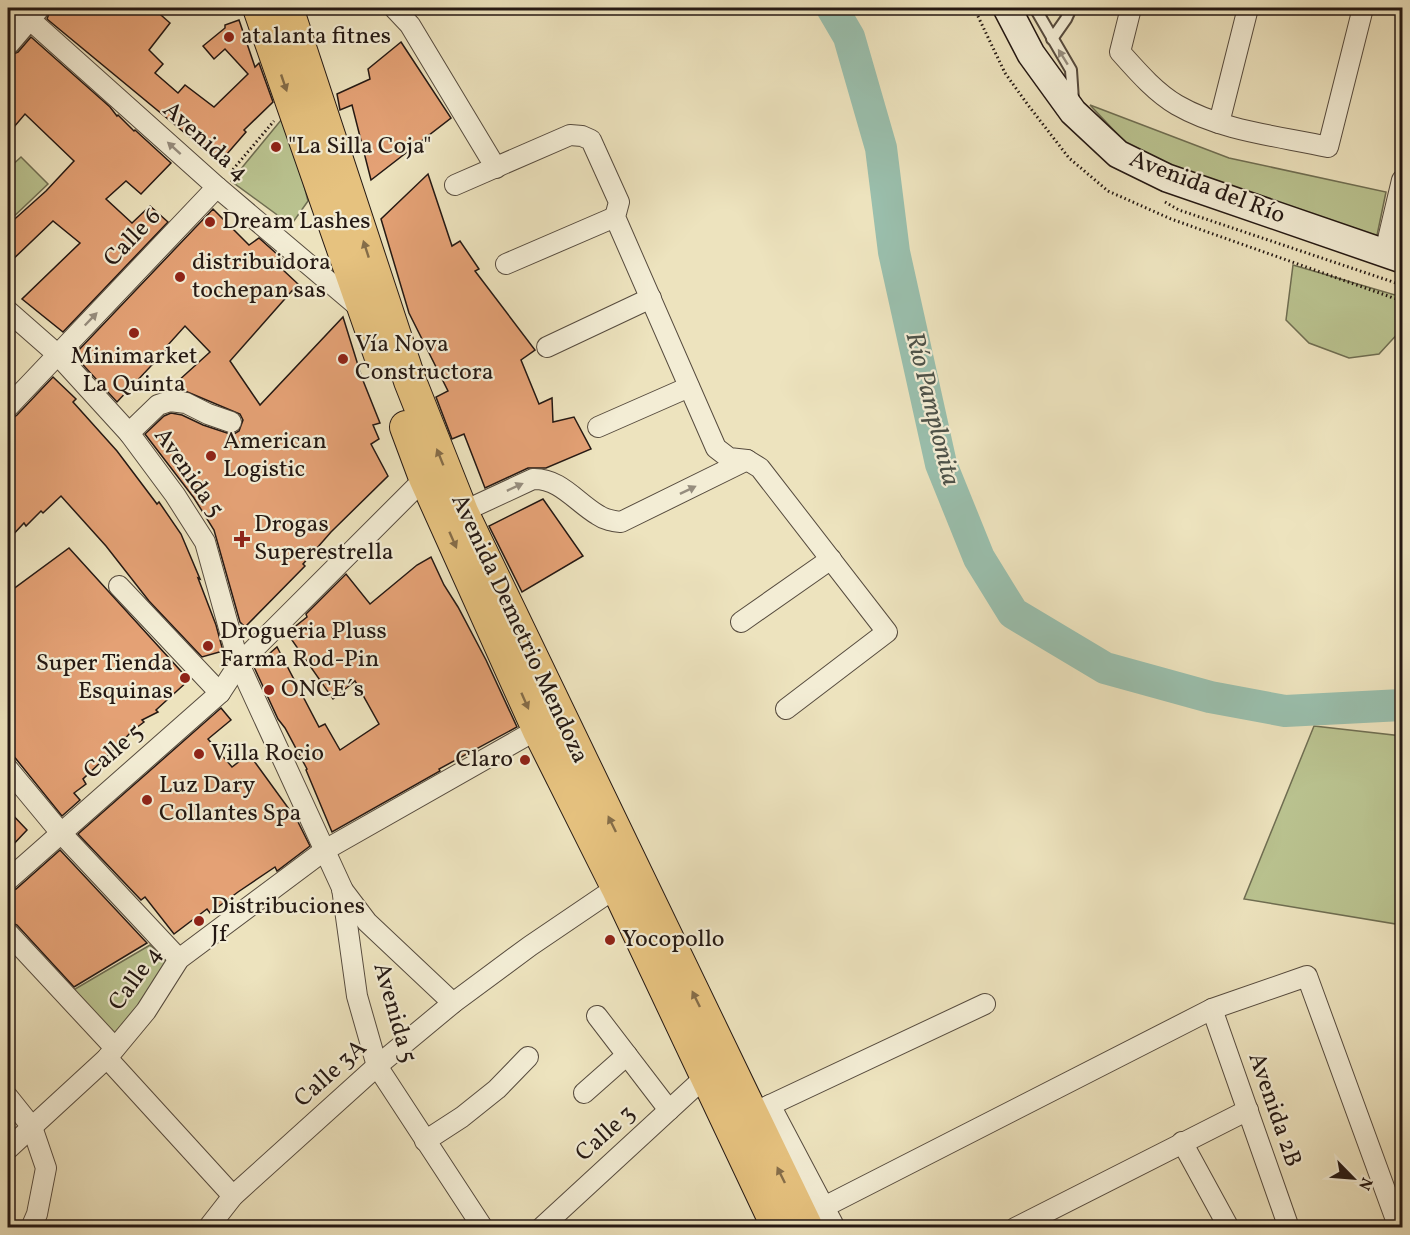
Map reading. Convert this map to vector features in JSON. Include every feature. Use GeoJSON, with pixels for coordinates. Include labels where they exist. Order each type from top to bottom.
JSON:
{"type":"FeatureCollection","features":[{"type":"Feature","properties":{"kind":"main road","name":"Avenida Demetrio Mendoza"},"geometry":{"type":"LineString","coordinates":[[259,8],[363,310],[425,478],[538,729],[617,887],[778,1227]]}},
{"type":"Feature","properties":{"kind":"main road","name":"Avenida Demetrio Mendoza"},"geometry":{"type":"LineString","coordinates":[[287,8],[411,381],[462,512],[816,1217]]}},
{"type":"Feature","properties":{"kind":"main road","name":"Avenida del Río"},"geometry":{"type":"LineString","coordinates":[[1007,8],[1031,54],[1073,112],[1118,154],[1167,178],[1394,255]]}},
{"type":"Feature","properties":{"kind":"street"},"geometry":{"type":"LineString","coordinates":[[394,8],[410,25],[496,168]]}},
{"type":"Feature","properties":{"kind":"street"},"geometry":{"type":"LineString","coordinates":[[1131,8],[1120,52],[1149,82],[1177,105],[1219,123],[1328,147],[1363,8]]}},
{"type":"Feature","properties":{"kind":"street"},"geometry":{"type":"LineString","coordinates":[[1219,123],[1248,8]]}},
{"type":"Feature","properties":{"kind":"street"},"geometry":{"type":"LineString","coordinates":[[8,42],[27,11]]}},
{"type":"Feature","properties":{"kind":"street","name":"Avenida 4"},"geometry":{"type":"LineString","coordinates":[[27,11],[217,187],[363,310]]}},
{"type":"Feature","properties":{"kind":"street"},"geometry":{"type":"LineString","coordinates":[[455,185],[570,135],[582,135],[591,140],[618,202],[615,217],[716,448],[729,458],[747,460],[760,468],[887,632],[786,709]]}},
{"type":"Feature","properties":{"kind":"street"},"geometry":{"type":"LineString","coordinates":[[1394,255],[1402,180]]}},
{"type":"Feature","properties":{"kind":"street","name":"Calle 6"},"geometry":{"type":"LineString","coordinates":[[8,406],[217,187]]}},
{"type":"Feature","properties":{"kind":"street"},"geometry":{"type":"LineString","coordinates":[[506,264],[615,217]]}},
{"type":"Feature","properties":{"kind":"street"},"geometry":{"type":"LineString","coordinates":[[546,347],[651,298]]}},
{"type":"Feature","properties":{"kind":"street","name":"Avenida 5"},"geometry":{"type":"LineString","coordinates":[[8,311],[57,354],[129,433],[176,495],[205,542],[239,664],[342,888],[357,996],[377,1066],[483,1227]]}},
{"type":"Feature","properties":{"kind":"street"},"geometry":{"type":"LineString","coordinates":[[598,427],[689,387]]}},
{"type":"Feature","properties":{"kind":"street"},"geometry":{"type":"LineString","coordinates":[[129,433],[158,405],[170,400],[186,403],[231,422]]}},
{"type":"Feature","properties":{"kind":"street"},"geometry":{"type":"LineString","coordinates":[[462,512],[532,479],[543,479],[559,486],[598,516],[621,522],[747,460]]}},
{"type":"Feature","properties":{"kind":"street","name":"Calle 5"},"geometry":{"type":"LineString","coordinates":[[8,880],[220,693],[239,664],[425,478]]}},
{"type":"Feature","properties":{"kind":"street"},"geometry":{"type":"LineString","coordinates":[[741,622],[831,559]]}},
{"type":"Feature","properties":{"kind":"street"},"geometry":{"type":"LineString","coordinates":[[119,586],[220,693]]}},
{"type":"Feature","properties":{"kind":"street","name":"Calle 4"},"geometry":{"type":"LineString","coordinates":[[8,1149],[111,1053],[146,1011],[179,959],[325,850],[538,729]]}},
{"type":"Feature","properties":{"kind":"street"},"geometry":{"type":"LineString","coordinates":[[8,769],[61,833],[179,959]]}},
{"type":"Feature","properties":{"kind":"street","name":"Calle 3A"},"geometry":{"type":"LineString","coordinates":[[208,1227],[233,1196],[377,1066],[453,1003],[530,946],[617,887]]}},
{"type":"Feature","properties":{"kind":"street"},"geometry":{"type":"LineString","coordinates":[[342,888],[368,922],[453,1003]]}},
{"type":"Feature","properties":{"kind":"street"},"geometry":{"type":"LineString","coordinates":[[8,933],[233,1196]]}},
{"type":"Feature","properties":{"kind":"street"},"geometry":{"type":"LineString","coordinates":[[816,1217],[1212,1009],[1307,976],[1399,1227]]}},
{"type":"Feature","properties":{"kind":"street"},"geometry":{"type":"LineString","coordinates":[[761,1109],[985,1004]]}},
{"type":"Feature","properties":{"kind":"street","name":"Avenida 2B"},"geometry":{"type":"LineString","coordinates":[[1212,1009],[1289,1227]]}},
{"type":"Feature","properties":{"kind":"street"},"geometry":{"type":"LineString","coordinates":[[597,1016],[669,1110]]}},
{"type":"Feature","properties":{"kind":"street"},"geometry":{"type":"LineString","coordinates":[[584,1093],[627,1054]]}},
{"type":"Feature","properties":{"kind":"street"},"geometry":{"type":"LineString","coordinates":[[425,1141],[462,1118],[497,1089],[528,1057]]}},
{"type":"Feature","properties":{"kind":"street","name":"Calle 3"},"geometry":{"type":"LineString","coordinates":[[540,1227],[705,1077]]}},
{"type":"Feature","properties":{"kind":"street"},"geometry":{"type":"LineString","coordinates":[[8,1097],[32,1127],[46,1168],[37,1214],[31,1227]]}},
{"type":"Feature","properties":{"kind":"street"},"geometry":{"type":"LineString","coordinates":[[1015,1227],[1248,1110]]}},
{"type":"Feature","properties":{"kind":"street"},"geometry":{"type":"LineString","coordinates":[[1182,1142],[1229,1227]]}},
{"type":"Feature","properties":{"kind":"street"},"geometry":{"type":"LineString","coordinates":[[816,1217],[835,1227]]}},
{"type":"Feature","properties":{"kind":"lane"},"geometry":{"type":"LineString","coordinates":[[1035,8],[1071,70],[1073,112]]}},
{"type":"Feature","properties":{"kind":"lane"},"geometry":{"type":"LineString","coordinates":[[1052,39],[1071,8]]}},
{"type":"Feature","properties":{"kind":"path"},"geometry":{"type":"LineString","coordinates":[[217,187],[290,101]]}},
{"type":"Feature","properties":{"kind":"green space"},"geometry":{"type":"Polygon","coordinates":[[[1090,105],[1229,158],[1386,192],[1375,245],[1140,158],[1090,105]]]}},
{"type":"Feature","properties":{"kind":"green space","name":"\"La Silla Coja\""},"geometry":{"type":"Polygon","coordinates":[[[286,114],[308,201],[291,225],[231,181],[286,114]]]}},
{"type":"Feature","properties":{"kind":"green space"},"geometry":{"type":"Polygon","coordinates":[[[21,157],[48,184],[8,222],[8,169],[21,157]]]}},
{"type":"Feature","properties":{"kind":"green space"},"geometry":{"type":"Polygon","coordinates":[[[1293,265],[1402,297],[1402,329],[1379,354],[1349,358],[1309,343],[1286,320],[1293,265]]]}},
{"type":"Feature","properties":{"kind":"green space"},"geometry":{"type":"Polygon","coordinates":[[[1314,726],[1402,736],[1402,925],[1244,899],[1314,726]]]}},
{"type":"Feature","properties":{"kind":"green space"},"geometry":{"type":"Polygon","coordinates":[[[150,945],[170,965],[115,1041],[70,992],[150,945]]]}},
{"type":"Feature","properties":{"kind":"building"},"geometry":{"type":"Polygon","coordinates":[[[51,8],[153,8],[170,23],[149,50],[163,64],[155,73],[178,93],[185,85],[214,107],[248,74],[225,49],[214,59],[203,46],[225,28],[225,25],[239,20],[255,67],[259,63],[273,102],[244,130],[246,132],[220,162],[47,19],[51,8]]]}},
{"type":"Feature","properties":{"kind":"building"},"geometry":{"type":"Polygon","coordinates":[[[31,37],[171,163],[141,194],[126,181],[106,199],[132,223],[150,206],[168,222],[63,332],[22,299],[80,243],[53,221],[8,264],[8,225],[46,191],[74,161],[25,114],[8,134],[8,56],[18,52],[31,37]]]}},
{"type":"Feature","properties":{"kind":"building"},"geometry":{"type":"Polygon","coordinates":[[[401,42],[451,118],[371,180],[352,105],[340,110],[337,94],[370,79],[368,69],[401,42]]]}},
{"type":"Feature","properties":{"kind":"building"},"geometry":{"type":"Polygon","coordinates":[[[428,174],[452,246],[460,241],[479,269],[475,271],[535,350],[521,360],[539,404],[552,398],[553,422],[574,417],[591,449],[546,468],[528,468],[485,488],[464,434],[452,439],[436,397],[448,391],[409,313],[381,219],[428,174]]]}},
{"type":"Feature","properties":{"kind":"building"},"geometry":{"type":"Polygon","coordinates":[[[213,209],[249,245],[259,238],[287,263],[282,269],[298,284],[230,361],[260,405],[343,317],[362,378],[380,423],[373,425],[379,439],[371,444],[388,476],[331,532],[303,564],[305,566],[245,627],[240,622],[214,530],[194,498],[145,434],[164,416],[171,413],[182,415],[227,433],[234,434],[239,431],[243,420],[240,414],[185,391],[177,382],[210,352],[185,326],[167,346],[167,349],[117,402],[74,355],[213,209]]]}},
{"type":"Feature","properties":{"kind":"building"},"geometry":{"type":"Polygon","coordinates":[[[53,377],[76,399],[73,402],[117,451],[157,504],[159,502],[181,534],[200,579],[198,578],[216,625],[223,651],[202,657],[149,601],[106,546],[61,496],[26,526],[24,523],[8,540],[8,422],[53,377]]]}},
{"type":"Feature","properties":{"kind":"building"},"geometry":{"type":"Polygon","coordinates":[[[543,499],[583,556],[522,592],[489,526],[543,499]]]}},
{"type":"Feature","properties":{"kind":"building"},"geometry":{"type":"Polygon","coordinates":[[[69,548],[189,680],[156,710],[158,712],[142,720],[144,722],[83,779],[86,784],[74,793],[80,800],[62,816],[8,749],[8,593],[69,548]]]}},
{"type":"Feature","properties":{"kind":"building"},"geometry":{"type":"Polygon","coordinates":[[[431,557],[486,660],[517,727],[439,769],[440,771],[332,832],[307,769],[278,719],[254,667],[277,647],[319,727],[325,724],[340,750],[379,724],[355,681],[333,699],[287,633],[307,617],[306,614],[346,574],[370,604],[417,565],[431,557]]]}},
{"type":"Feature","properties":{"kind":"building"},"geometry":{"type":"Polygon","coordinates":[[[221,708],[231,720],[208,739],[232,767],[249,754],[295,816],[310,846],[277,871],[275,867],[210,913],[207,909],[174,934],[145,897],[141,900],[78,834],[221,708]]]}},
{"type":"Feature","properties":{"kind":"building"},"geometry":{"type":"Polygon","coordinates":[[[8,810],[27,830],[8,850],[8,810]]]}},
{"type":"Feature","properties":{"kind":"building"},"geometry":{"type":"Polygon","coordinates":[[[60,850],[147,943],[74,987],[17,925],[8,921],[8,892],[16,889],[60,850]]]}},
{"type":"Feature","properties":{"kind":"waterway","name":"Río Pamplonita"},"geometry":{"type":"LineString","coordinates":[[832,8],[849,37],[881,148],[894,252],[941,464],[979,558],[1013,613],[1105,668],[1210,697],[1285,711],[1402,705]]}},
{"type":"Feature","properties":{"kind":"place","name":"atalanta fitnes"},"geometry":{"type":"Point","coordinates":[229,37]}},
{"type":"Feature","properties":{"kind":"place","name":"\"La Silla Coja\""},"geometry":{"type":"Point","coordinates":[276,147]}},
{"type":"Feature","properties":{"kind":"place","name":"Dream Lashes"},"geometry":{"type":"Point","coordinates":[210,222]}},
{"type":"Feature","properties":{"kind":"place","name":"distribuidora tochepan sas"},"geometry":{"type":"Point","coordinates":[180,277]}},
{"type":"Feature","properties":{"kind":"place","name":"Minimarket La Quinta"},"geometry":{"type":"Point","coordinates":[134,333]}},
{"type":"Feature","properties":{"kind":"place","name":"Vía Nova Constructora"},"geometry":{"type":"Point","coordinates":[343,359]}},
{"type":"Feature","properties":{"kind":"place","name":"American Logistic"},"geometry":{"type":"Point","coordinates":[211,456]}},
{"type":"Feature","properties":{"kind":"place","name":"Drogas Superestrella"},"geometry":{"type":"Point","coordinates":[242,539]}},
{"type":"Feature","properties":{"kind":"place","name":"Drogueria Pluss Farma Rod-Pin"},"geometry":{"type":"Point","coordinates":[208,646]}},
{"type":"Feature","properties":{"kind":"place","name":"Super Tienda Esquinas"},"geometry":{"type":"Point","coordinates":[185,678]}},
{"type":"Feature","properties":{"kind":"place","name":"ONCE´s"},"geometry":{"type":"Point","coordinates":[269,690]}},
{"type":"Feature","properties":{"kind":"place","name":"Villa Rocio"},"geometry":{"type":"Point","coordinates":[199,754]}},
{"type":"Feature","properties":{"kind":"place","name":"Claro"},"geometry":{"type":"Point","coordinates":[525,760]}},
{"type":"Feature","properties":{"kind":"place","name":"Luz Dary Collantes Spa"},"geometry":{"type":"Point","coordinates":[147,800]}},
{"type":"Feature","properties":{"kind":"place","name":"Distribuciones Jf"},"geometry":{"type":"Point","coordinates":[199,921]}},
{"type":"Feature","properties":{"kind":"place","name":"Yocopollo"},"geometry":{"type":"Point","coordinates":[610,940]}}]}
